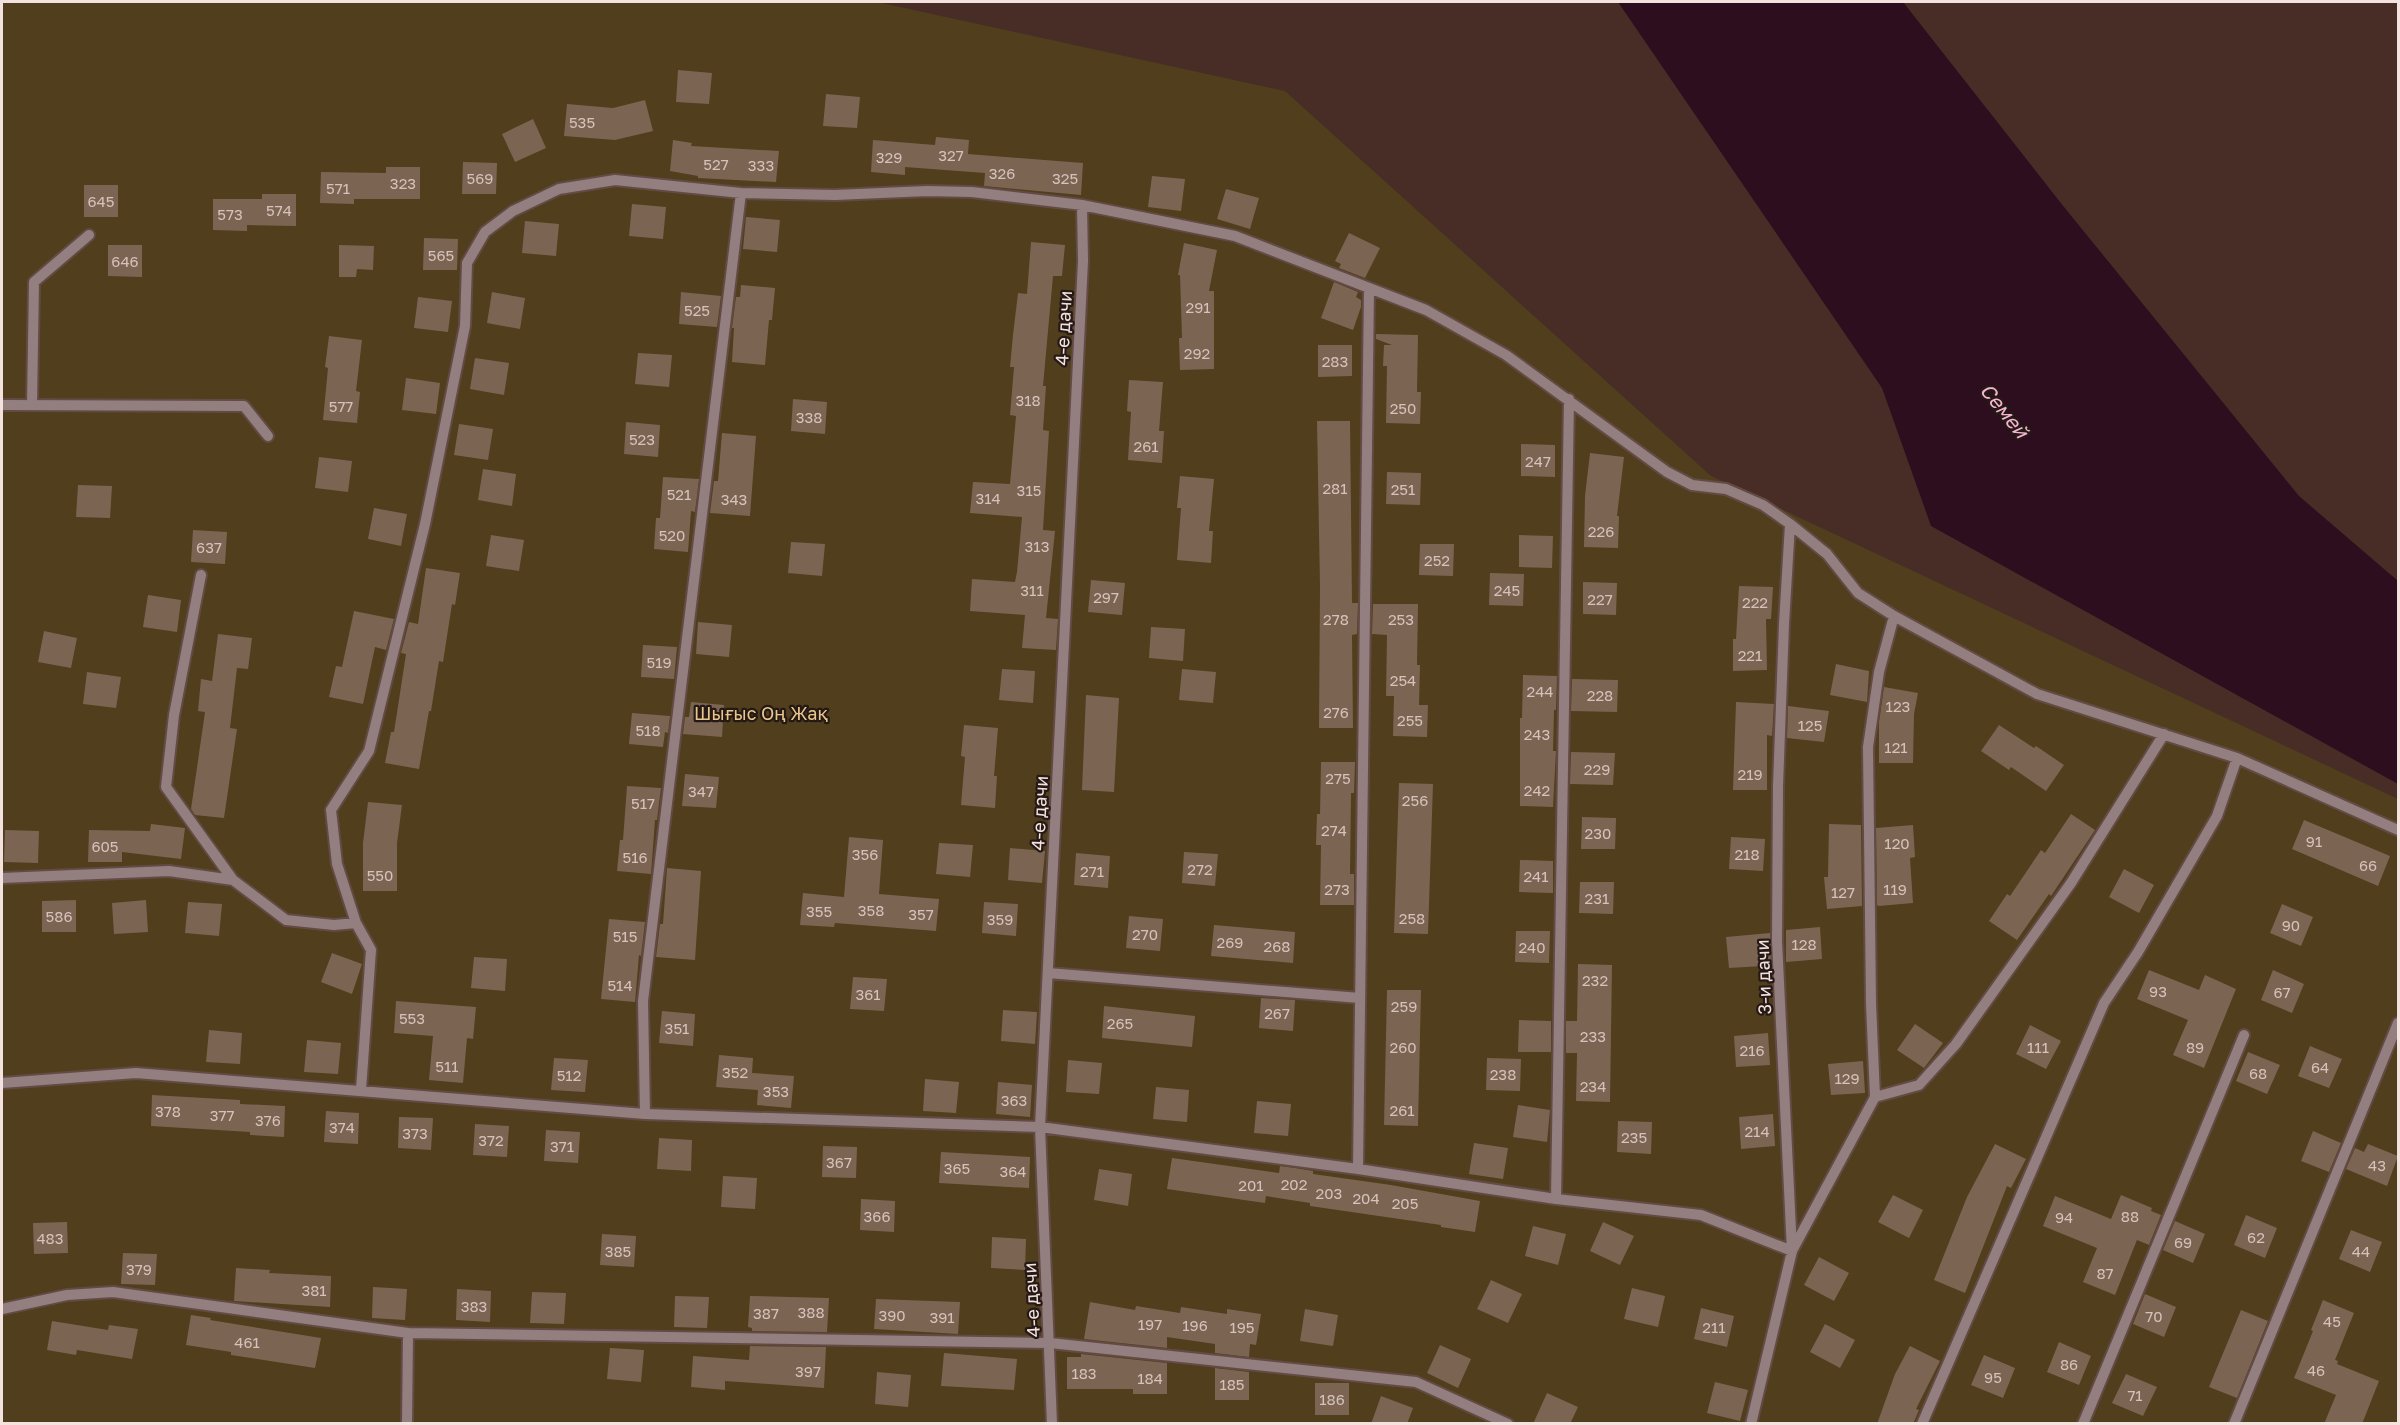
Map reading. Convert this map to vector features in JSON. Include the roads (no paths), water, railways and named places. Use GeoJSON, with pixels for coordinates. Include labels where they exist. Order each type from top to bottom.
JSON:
{"type":"FeatureCollection","features":[{"type":"Feature","properties":{"kind":"lane"},"geometry":{"type":"LineString","coordinates":[[361,1090],[371,950],[356,923],[337,864],[331,810],[369,750],[425,524],[465,326],[467,263],[485,232],[513,211],[559,189],[615,180],[741,193],[835,195],[927,191],[972,192],[1082,205],[1235,236],[1426,310],[1506,355],[1667,472],[1692,485],[1726,489],[1763,505],[1827,554],[1858,593],[1894,616],[2037,694],[2238,758],[2398,830]]}},
{"type":"Feature","properties":{"kind":"lane"},"geometry":{"type":"LineString","coordinates":[[645,1114],[644,1001],[741,193]]}},
{"type":"Feature","properties":{"kind":"lane","name":"4-е дачи"},"geometry":{"type":"LineString","coordinates":[[1052,1424],[1040,1127],[1083,261],[1082,205]]}},
{"type":"Feature","properties":{"kind":"lane"},"geometry":{"type":"LineString","coordinates":[[32,405],[34,282],[89,235]]}},
{"type":"Feature","properties":{"kind":"lane"},"geometry":{"type":"LineString","coordinates":[[1358,1169],[1370,288]]}},
{"type":"Feature","properties":{"kind":"lane"},"geometry":{"type":"LineString","coordinates":[[1556,1199],[1569,399]]}},
{"type":"Feature","properties":{"kind":"lane"},"geometry":{"type":"LineString","coordinates":[[2,405],[244,406],[268,436]]}},
{"type":"Feature","properties":{"kind":"lane","name":"3-и дачи"},"geometry":{"type":"LineString","coordinates":[[1751,1424],[1792,1251],[1778,941],[1778,774],[1790,524]]}},
{"type":"Feature","properties":{"kind":"lane"},"geometry":{"type":"LineString","coordinates":[[201,575],[174,715],[166,787],[234,880],[286,920],[334,925],[356,923]]}},
{"type":"Feature","properties":{"kind":"lane"},"geometry":{"type":"LineString","coordinates":[[2,1083],[136,1074],[645,1114],[1040,1127],[1358,1169],[1556,1199],[1701,1215],[1792,1251],[1875,1097],[1871,1003],[1868,747],[1880,672],[1894,616]]}},
{"type":"Feature","properties":{"kind":"lane"},"geometry":{"type":"LineString","coordinates":[[1875,1097],[1919,1085],[1956,1044],[2071,883],[2164,734]]}},
{"type":"Feature","properties":{"kind":"lane"},"geometry":{"type":"LineString","coordinates":[[1922,1424],[2104,1003],[2138,952],[2217,816],[2238,758]]}},
{"type":"Feature","properties":{"kind":"lane"},"geometry":{"type":"LineString","coordinates":[[2,878],[170,871],[234,880]]}},
{"type":"Feature","properties":{"kind":"lane"},"geometry":{"type":"LineString","coordinates":[[1048,973],[1360,998]]}},
{"type":"Feature","properties":{"kind":"lane"},"geometry":{"type":"LineString","coordinates":[[2234,1424],[2398,1023]]}},
{"type":"Feature","properties":{"kind":"lane"},"geometry":{"type":"LineString","coordinates":[[2083,1424],[2244,1035]]}},
{"type":"Feature","properties":{"kind":"lane"},"geometry":{"type":"LineString","coordinates":[[2,1309],[67,1294],[113,1292],[408,1333],[1050,1343],[1416,1382],[1508,1424]]}},
{"type":"Feature","properties":{"kind":"lane"},"geometry":{"type":"LineString","coordinates":[[407,1424],[408,1333]]}},
{"type":"Feature","properties":{"kind":"water","name":"Семей"},"geometry":{"type":"Polygon","coordinates":[[[1618,2],[1903,2],[2064,207],[2299,496],[2398,581],[2398,784],[1931,526],[1882,388],[1618,2]]]}},
{"type":"Feature","properties":{"kind":"park label","name":"Шығыс Оң Жақ"},"geometry":{"type":"Point","coordinates":[761,713]}}]}
